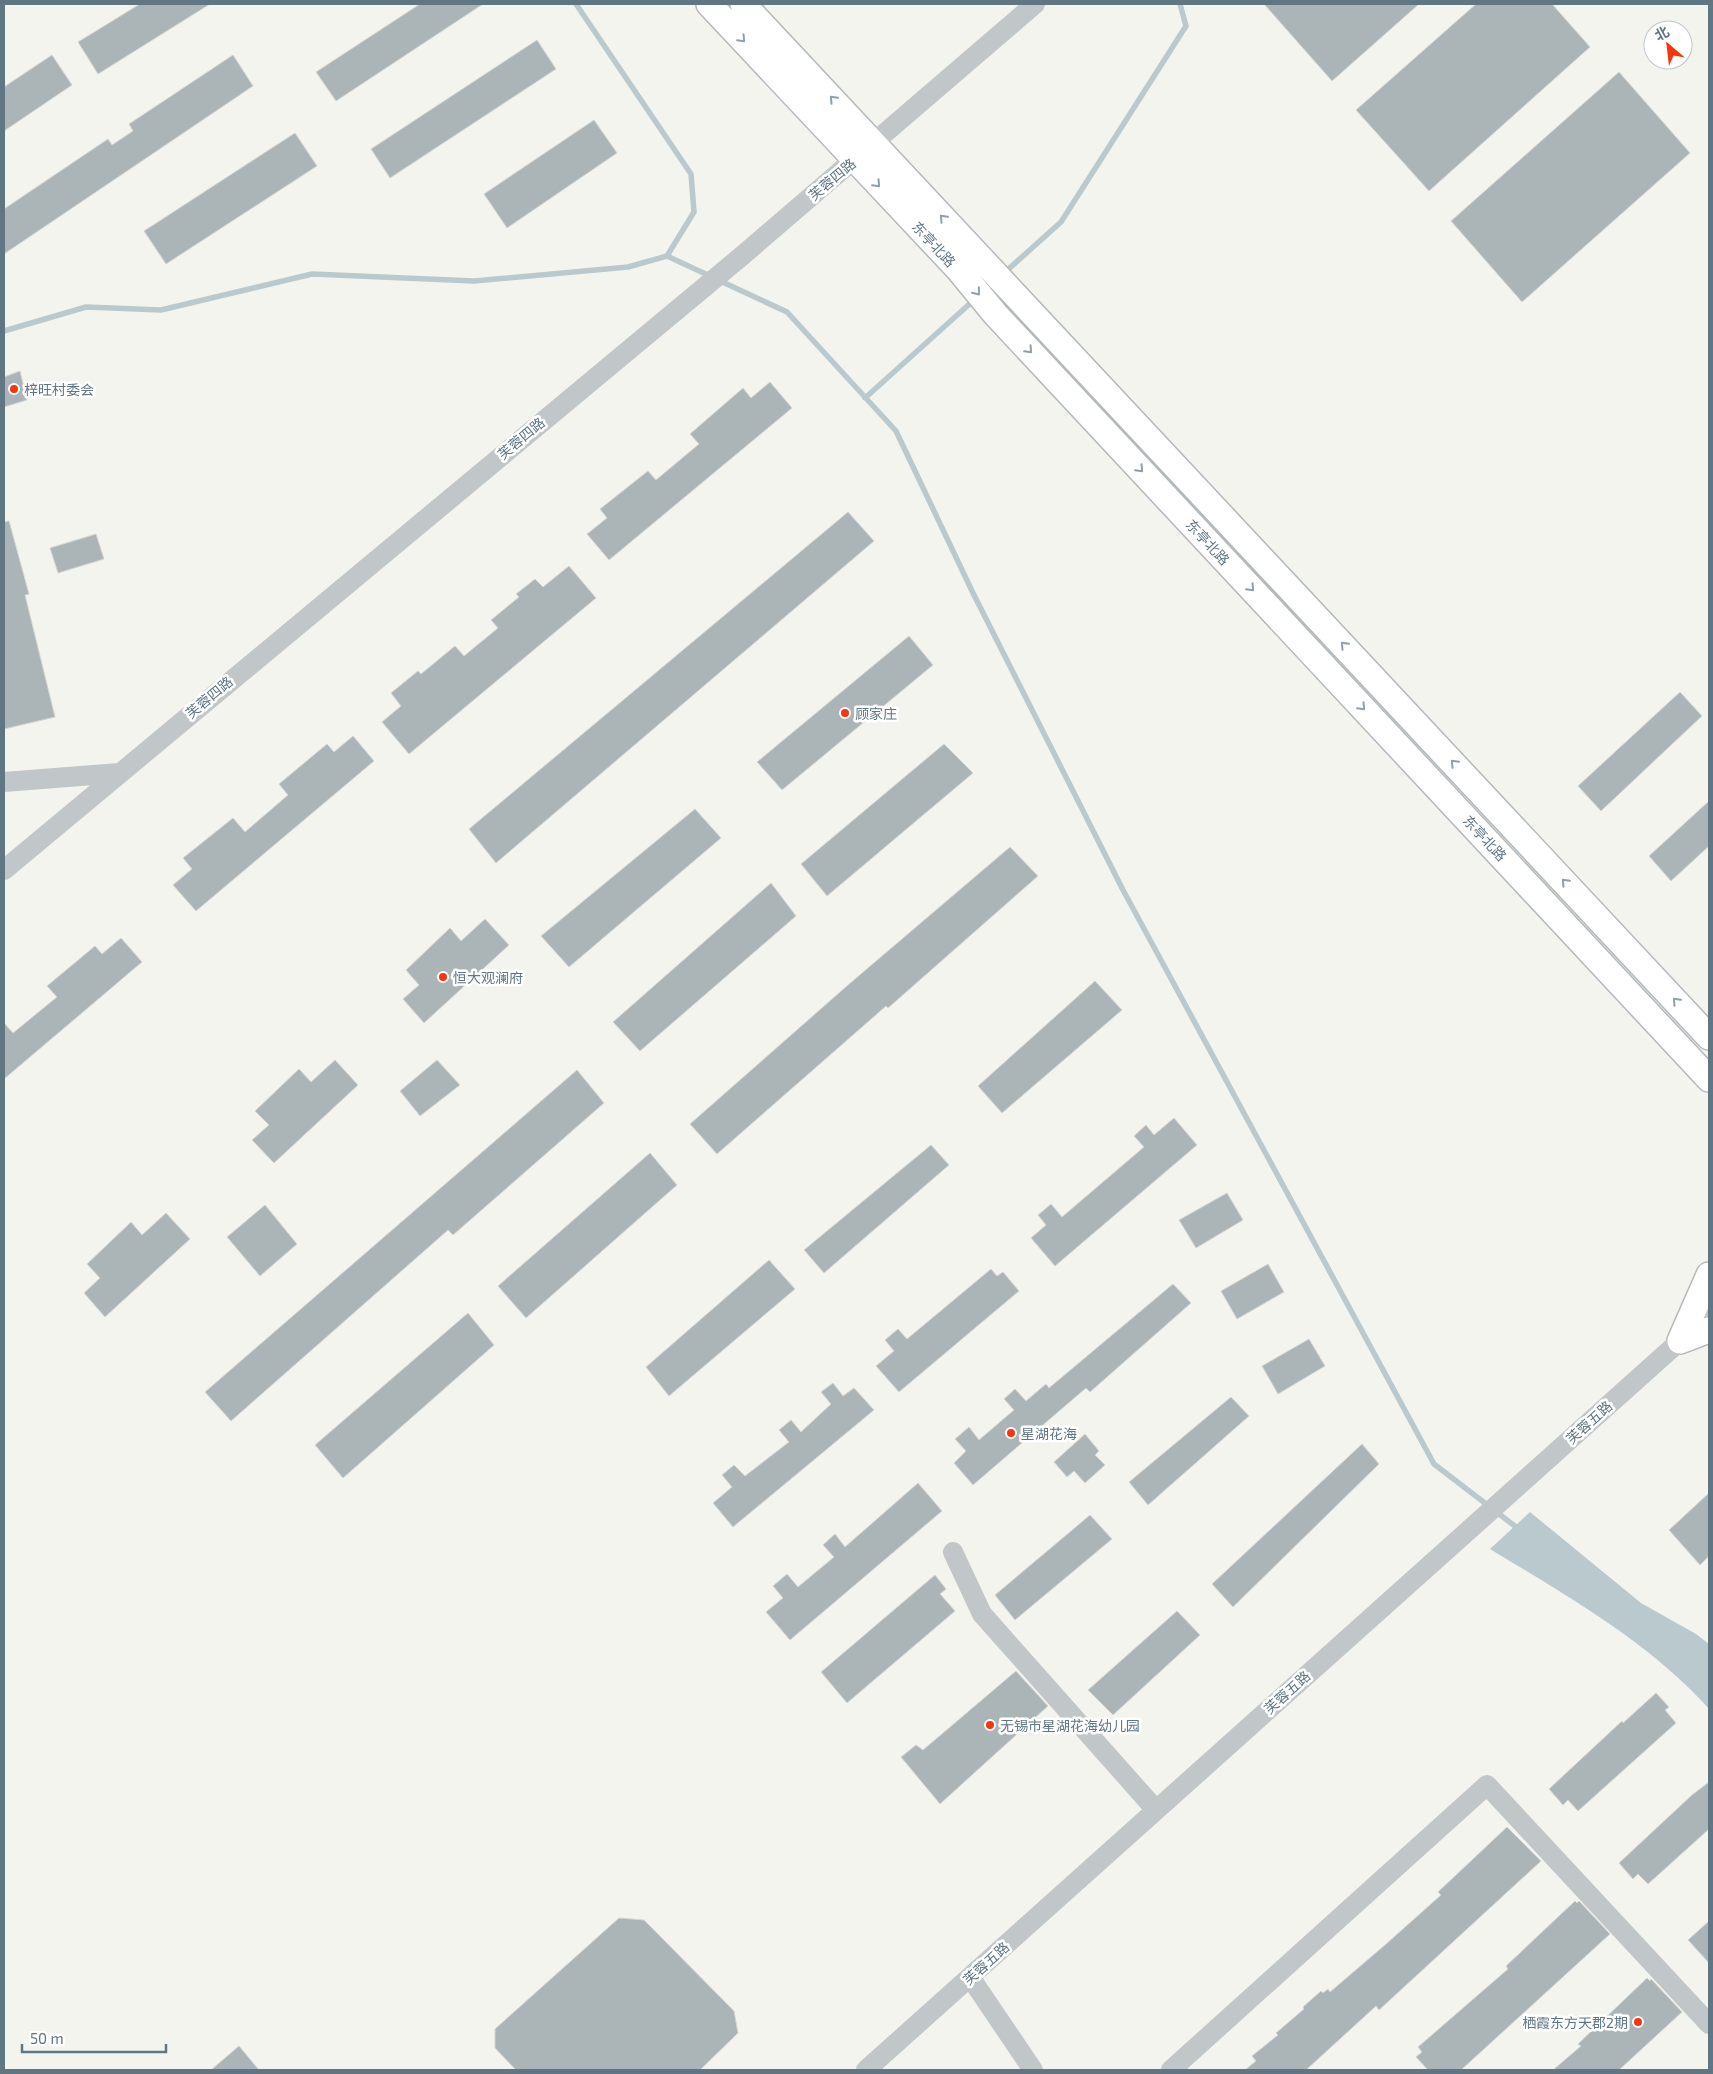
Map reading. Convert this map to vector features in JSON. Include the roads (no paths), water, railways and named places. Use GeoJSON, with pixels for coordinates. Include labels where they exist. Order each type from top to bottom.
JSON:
{"type":"FeatureCollection","features":[{"type":"Feature","properties":{"kind":"main road","name":"东亭北路"},"geometry":{"type":"LineString","coordinates":[[709,4],[855,160],[968,262],[1017,295],[1709,1037]]}},
{"type":"Feature","properties":{"kind":"main road","name":"东亭北路"},"geometry":{"type":"LineString","coordinates":[[744,4],[874,143],[968,262],[996,315],[1709,1079]]}},
{"type":"Feature","properties":{"kind":"main road"},"geometry":{"type":"LineString","coordinates":[[1680,1341],[1709,1275]]}},
{"type":"Feature","properties":{"kind":"main road"},"geometry":{"type":"LineString","coordinates":[[1680,1341],[1709,1330]]}},
{"type":"Feature","properties":{"kind":"street","name":"芙蓉四路"},"geometry":{"type":"LineString","coordinates":[[4,870],[118,773],[743,255],[1035,4]]}},
{"type":"Feature","properties":{"kind":"street"},"geometry":{"type":"LineString","coordinates":[[4,782],[118,773]]}},
{"type":"Feature","properties":{"kind":"street","name":"芙蓉五路"},"geometry":{"type":"LineString","coordinates":[[866,2070],[1709,1315]]}},
{"type":"Feature","properties":{"kind":"street"},"geometry":{"type":"LineString","coordinates":[[953,1552],[982,1614],[1156,1810]]}},
{"type":"Feature","properties":{"kind":"street"},"geometry":{"type":"LineString","coordinates":[[1170,2070],[1487,1785],[1709,2024]]}},
{"type":"Feature","properties":{"kind":"street"},"geometry":{"type":"LineString","coordinates":[[970,1977],[1033,2070]]}},
{"type":"Feature","properties":{"kind":"waterway"},"geometry":{"type":"LineString","coordinates":[[576,4],[691,174],[694,212],[667,256],[710,276]]}},
{"type":"Feature","properties":{"kind":"waterway"},"geometry":{"type":"LineString","coordinates":[[1003,274],[1061,222],[1186,26],[1180,4]]}},
{"type":"Feature","properties":{"kind":"waterway"},"geometry":{"type":"LineString","coordinates":[[4,331],[86,307],[161,310],[312,274],[474,281],[628,267],[667,256]]}},
{"type":"Feature","properties":{"kind":"waterway"},"geometry":{"type":"LineString","coordinates":[[718,280],[787,312],[896,431],[973,593],[1123,890],[1434,1464],[1520,1530]]}},
{"type":"Feature","properties":{"kind":"waterway"},"geometry":{"type":"LineString","coordinates":[[865,398],[975,299]]}},
{"type":"Feature","properties":{"kind":"place","name":"梓旺村委会"},"geometry":{"type":"Point","coordinates":[14,389]}},
{"type":"Feature","properties":{"kind":"place","name":"顾家庄"},"geometry":{"type":"Point","coordinates":[845,713]}},
{"type":"Feature","properties":{"kind":"place","name":"恒大观澜府"},"geometry":{"type":"Point","coordinates":[443,977]}},
{"type":"Feature","properties":{"kind":"place","name":"星湖花海"},"geometry":{"type":"Point","coordinates":[1011,1433]}},
{"type":"Feature","properties":{"kind":"place","name":"无锡市星湖花海幼儿园"},"geometry":{"type":"Point","coordinates":[990,1725]}},
{"type":"Feature","properties":{"kind":"place","name":"栖霞东方天郡2期"},"geometry":{"type":"Point","coordinates":[1638,2022]}}]}
